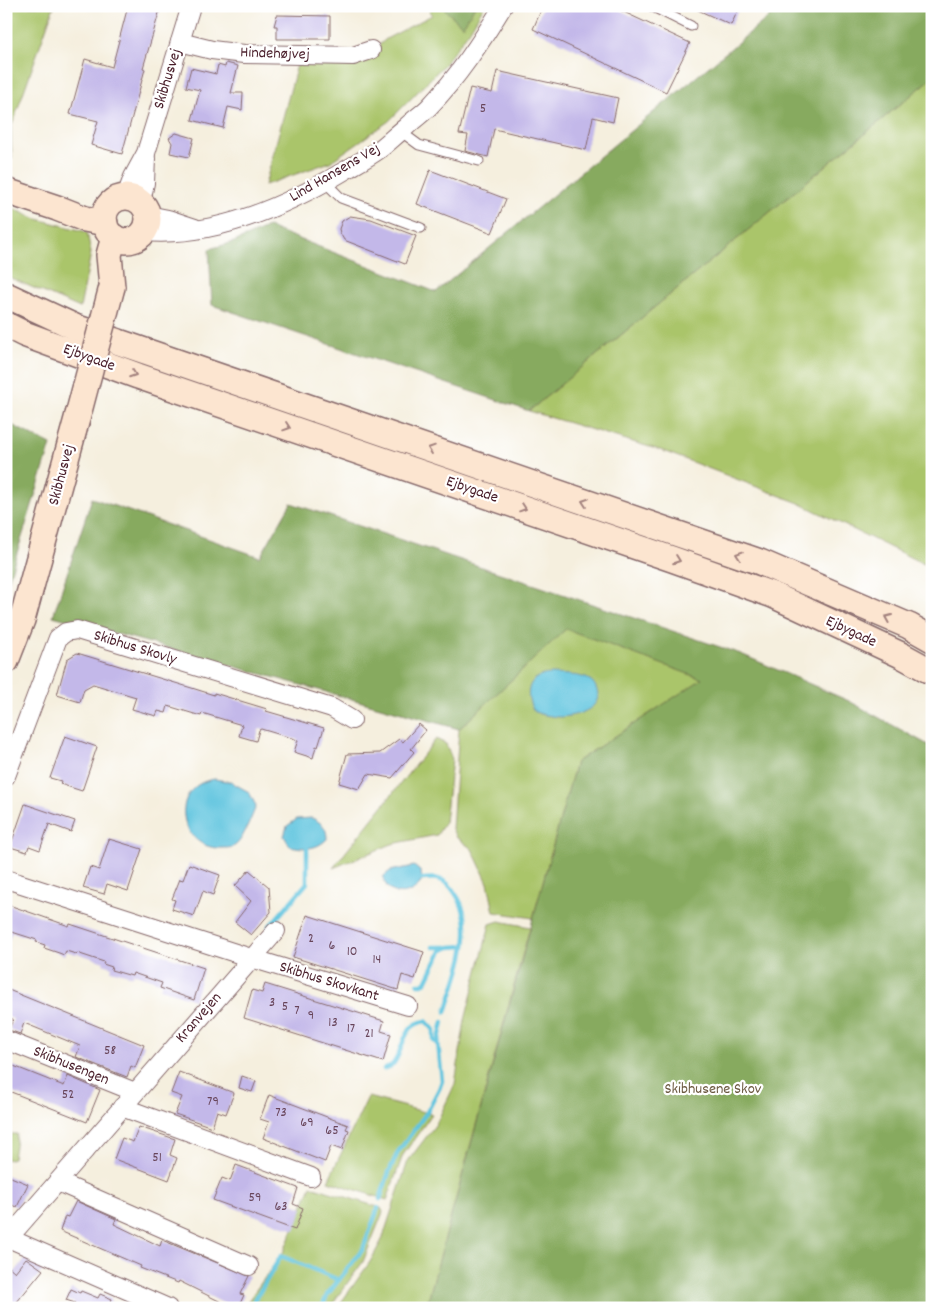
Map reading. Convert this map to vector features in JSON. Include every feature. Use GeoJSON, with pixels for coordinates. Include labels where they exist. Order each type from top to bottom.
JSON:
{"type":"FeatureCollection","features":[{"type":"Feature","properties":{"kind":"main road"},"geometry":{"type":"LineString","coordinates":[[6,191],[85,219],[127,219]]}},
{"type":"Feature","properties":{"kind":"main road","name":"Skibhusvej"},"geometry":{"type":"LineString","coordinates":[[6,661],[22,620],[112,287],[110,255],[127,219]]}},
{"type":"Feature","properties":{"kind":"main road","name":"Ejbygade"},"geometry":{"type":"LineString","coordinates":[[6,296],[75,327],[760,562],[908,626],[932,640]]}},
{"type":"Feature","properties":{"kind":"main road","name":"Ejbygade"},"geometry":{"type":"LineString","coordinates":[[6,325],[24,334],[138,376],[672,559],[773,596],[901,655],[932,672]]}},
{"type":"Feature","properties":{"kind":"street","name":"Skibhusvej"},"geometry":{"type":"LineString","coordinates":[[127,219],[145,182],[146,153],[191,6]]}},
{"type":"Feature","properties":{"kind":"street","name":"Lind Hansens Vej"},"geometry":{"type":"LineString","coordinates":[[127,219],[168,219],[198,229],[259,213],[311,190],[379,150],[428,108],[466,63],[503,6]]}},
{"type":"Feature","properties":{"kind":"street","name":"Hindehøjvej"},"geometry":{"type":"LineString","coordinates":[[180,42],[212,50],[244,54],[353,56],[371,50]]}},
{"type":"Feature","properties":{"kind":"street","name":"Skibhus Skovly"},"geometry":{"type":"LineString","coordinates":[[6,776],[58,638],[66,632],[77,630],[332,708],[352,720]]}},
{"type":"Feature","properties":{"kind":"street"},"geometry":{"type":"LineString","coordinates":[[6,878],[251,958]]}},
{"type":"Feature","properties":{"kind":"street","name":"Kranvejen"},"geometry":{"type":"LineString","coordinates":[[168,1308],[7,1239],[276,931]]}},
{"type":"Feature","properties":{"kind":"street","name":"Skibhus Skovkant"},"geometry":{"type":"LineString","coordinates":[[251,958],[408,1006]]}},
{"type":"Feature","properties":{"kind":"street","name":"Skibhusengen"},"geometry":{"type":"LineString","coordinates":[[6,1040],[135,1092]]}},
{"type":"Feature","properties":{"kind":"street"},"geometry":{"type":"LineString","coordinates":[[122,1106],[311,1177]]}},
{"type":"Feature","properties":{"kind":"street"},"geometry":{"type":"LineString","coordinates":[[58,1182],[249,1266]]}},
{"type":"Feature","properties":{"kind":"lane"},"geometry":{"type":"LineString","coordinates":[[650,6],[691,26]]}},
{"type":"Feature","properties":{"kind":"lane"},"geometry":{"type":"LineString","coordinates":[[400,132],[419,145],[479,161]]}},
{"type":"Feature","properties":{"kind":"lane"},"geometry":{"type":"LineString","coordinates":[[325,182],[341,198],[421,228]]}},
{"type":"Feature","properties":{"kind":"green space"},"geometry":{"type":"Polygon","coordinates":[[[6,6],[54,6],[11,128],[12,159],[6,157],[6,6]]]}},
{"type":"Feature","properties":{"kind":"green space"},"geometry":{"type":"Polygon","coordinates":[[[428,6],[484,6],[470,30],[443,66],[389,121],[330,162],[265,185],[298,61],[361,61],[386,39],[432,15],[428,6]]]}},
{"type":"Feature","properties":{"kind":"green space"},"geometry":{"type":"Polygon","coordinates":[[[443,6],[475,6],[463,26],[443,6]]]}},
{"type":"Feature","properties":{"kind":"green space"},"geometry":{"type":"Polygon","coordinates":[[[782,6],[932,6],[932,78],[529,411],[212,305],[209,249],[234,242],[268,227],[436,292],[782,6]]]}},
{"type":"Feature","properties":{"kind":"green space"},"geometry":{"type":"Polygon","coordinates":[[[932,78],[932,568],[799,503],[663,451],[529,411],[932,78]]]}},
{"type":"Feature","properties":{"kind":"green space"},"geometry":{"type":"Polygon","coordinates":[[[6,205],[34,218],[87,232],[91,253],[80,308],[6,276],[6,205]]]}},
{"type":"Feature","properties":{"kind":"green space"},"geometry":{"type":"Polygon","coordinates":[[[6,422],[51,445],[6,588],[6,422]]]}},
{"type":"Feature","properties":{"kind":"green space","name":"Skibhusene Skov"},"geometry":{"type":"Polygon","coordinates":[[[92,498],[260,557],[291,503],[741,654],[849,701],[932,747],[932,1308],[426,1308],[576,762],[702,679],[566,629],[459,729],[53,616],[92,498]]]}},
{"type":"Feature","properties":{"kind":"green space"},"geometry":{"type":"Polygon","coordinates":[[[566,628],[703,679],[576,762],[533,918],[494,912],[488,883],[472,849],[456,837],[452,829],[459,729],[566,628]]]}},
{"type":"Feature","properties":{"kind":"green space"},"geometry":{"type":"Polygon","coordinates":[[[436,739],[446,744],[452,759],[445,822],[437,835],[392,844],[333,868],[436,739]]]}},
{"type":"Feature","properties":{"kind":"green space"},"geometry":{"type":"Polygon","coordinates":[[[499,921],[530,927],[426,1308],[337,1308],[370,1262],[382,1240],[408,1161],[436,1124],[455,1084],[465,1020],[490,924],[499,921]]]}},
{"type":"Feature","properties":{"kind":"green space"},"geometry":{"type":"Polygon","coordinates":[[[368,1097],[432,1114],[403,1155],[387,1200],[328,1181],[368,1097]]]}},
{"type":"Feature","properties":{"kind":"green space"},"geometry":{"type":"Polygon","coordinates":[[[6,1134],[17,1134],[13,1158],[6,1160],[6,1134]]]}},
{"type":"Feature","properties":{"kind":"green space"},"geometry":{"type":"Polygon","coordinates":[[[311,1186],[381,1208],[383,1212],[363,1262],[337,1297],[332,1308],[243,1308],[284,1251],[311,1186]]]}},
{"type":"Feature","properties":{"kind":"water"},"geometry":{"type":"Polygon","coordinates":[[[552,674],[577,676],[592,681],[596,686],[598,694],[594,705],[584,712],[564,717],[549,716],[535,712],[530,703],[528,693],[531,683],[540,676],[552,674]]]}},
{"type":"Feature","properties":{"kind":"water"},"geometry":{"type":"Polygon","coordinates":[[[215,779],[231,782],[249,792],[256,806],[242,837],[234,846],[223,848],[208,846],[196,839],[188,829],[184,817],[185,804],[190,793],[200,784],[215,779]]]}},
{"type":"Feature","properties":{"kind":"water"},"geometry":{"type":"Polygon","coordinates":[[[312,818],[323,826],[327,839],[323,843],[310,848],[290,846],[284,836],[287,826],[297,819],[312,818]]]}},
{"type":"Feature","properties":{"kind":"water"},"geometry":{"type":"Polygon","coordinates":[[[414,866],[421,872],[422,881],[412,891],[400,894],[390,889],[386,884],[383,877],[390,871],[414,866]]]}},
{"type":"Feature","properties":{"kind":"building"},"geometry":{"type":"Polygon","coordinates":[[[128,6],[161,6],[143,68],[145,69],[122,154],[91,145],[98,121],[70,114],[85,59],[112,67],[128,6]]]}},
{"type":"Feature","properties":{"kind":"building"},"geometry":{"type":"Polygon","coordinates":[[[543,6],[611,6],[690,43],[666,92],[533,29],[543,6]]]}},
{"type":"Feature","properties":{"kind":"building"},"geometry":{"type":"Polygon","coordinates":[[[689,6],[740,6],[731,25],[689,6]]]}},
{"type":"Feature","properties":{"kind":"building"},"geometry":{"type":"Polygon","coordinates":[[[277,15],[330,16],[330,39],[277,39],[277,26],[274,26],[277,15]]]}},
{"type":"Feature","properties":{"kind":"building"},"geometry":{"type":"Polygon","coordinates":[[[226,63],[238,66],[231,93],[243,93],[242,110],[228,107],[223,128],[192,120],[200,90],[186,87],[191,68],[216,74],[218,65],[225,67],[226,63]]]}},
{"type":"Feature","properties":{"kind":"building"},"geometry":{"type":"Polygon","coordinates":[[[497,71],[618,98],[613,122],[593,117],[586,150],[494,129],[488,157],[465,151],[468,135],[459,134],[470,88],[492,93],[497,71]]]}},
{"type":"Feature","properties":{"kind":"building"},"geometry":{"type":"Polygon","coordinates":[[[176,133],[194,138],[189,157],[170,153],[172,143],[169,138],[176,133]]]}},
{"type":"Feature","properties":{"kind":"building"},"geometry":{"type":"Polygon","coordinates":[[[430,170],[506,199],[492,233],[417,204],[430,170]]]}},
{"type":"Feature","properties":{"kind":"building"},"geometry":{"type":"Polygon","coordinates":[[[350,216],[371,219],[416,236],[405,264],[344,240],[339,229],[342,221],[350,216]]]}},
{"type":"Feature","properties":{"kind":"building"},"geometry":{"type":"Polygon","coordinates":[[[77,653],[214,695],[214,693],[267,709],[266,711],[324,728],[318,747],[316,746],[313,758],[294,752],[298,740],[261,729],[256,741],[239,736],[242,725],[202,713],[201,716],[168,706],[166,713],[158,711],[156,716],[132,709],[136,697],[93,684],[84,689],[80,702],[57,695],[67,659],[77,653]]]}},
{"type":"Feature","properties":{"kind":"building"},"geometry":{"type":"Polygon","coordinates":[[[419,724],[426,730],[411,749],[414,752],[392,778],[368,774],[359,789],[339,783],[347,754],[380,753],[399,739],[403,742],[419,724]]]}},
{"type":"Feature","properties":{"kind":"building"},"geometry":{"type":"Polygon","coordinates":[[[65,736],[97,747],[82,791],[60,784],[61,781],[50,778],[65,736]]]}},
{"type":"Feature","properties":{"kind":"building"},"geometry":{"type":"Polygon","coordinates":[[[25,804],[75,821],[71,832],[49,824],[40,850],[29,846],[27,852],[10,847],[25,804]]]}},
{"type":"Feature","properties":{"kind":"building"},"geometry":{"type":"Polygon","coordinates":[[[109,839],[142,849],[128,891],[107,884],[104,894],[83,888],[90,867],[99,870],[109,839]]]}},
{"type":"Feature","properties":{"kind":"building"},"geometry":{"type":"Polygon","coordinates":[[[189,864],[220,875],[213,895],[203,891],[194,916],[172,909],[175,900],[172,899],[180,879],[183,880],[189,864]]]}},
{"type":"Feature","properties":{"kind":"building"},"geometry":{"type":"Polygon","coordinates":[[[249,870],[269,887],[271,912],[251,935],[235,922],[251,901],[235,886],[249,870]]]}},
{"type":"Feature","properties":{"kind":"building"},"geometry":{"type":"Polygon","coordinates":[[[6,904],[69,926],[70,924],[204,968],[194,1000],[160,988],[162,983],[133,973],[132,976],[111,970],[112,967],[103,964],[104,962],[77,953],[66,951],[64,955],[44,948],[45,945],[36,942],[37,940],[12,932],[9,940],[6,939],[6,904]]]}},
{"type":"Feature","properties":{"kind":"building"},"geometry":{"type":"Polygon","coordinates":[[[307,915],[424,952],[415,979],[402,975],[398,990],[293,957],[307,915]]]}},
{"type":"Feature","properties":{"kind":"building"},"geometry":{"type":"Polygon","coordinates":[[[265,984],[384,1021],[381,1031],[391,1034],[383,1062],[244,1018],[252,990],[262,993],[265,984]]]}},
{"type":"Feature","properties":{"kind":"building"},"geometry":{"type":"Polygon","coordinates":[[[6,989],[144,1045],[135,1068],[131,1066],[127,1077],[76,1057],[80,1046],[24,1023],[20,1034],[9,1030],[13,1019],[6,1016],[6,989]]]}},
{"type":"Feature","properties":{"kind":"building"},"geometry":{"type":"Polygon","coordinates":[[[6,1063],[64,1086],[68,1076],[100,1090],[87,1122],[6,1090],[6,1063]]]}},
{"type":"Feature","properties":{"kind":"building"},"geometry":{"type":"Polygon","coordinates":[[[179,1072],[234,1093],[226,1114],[217,1111],[212,1127],[175,1114],[182,1097],[171,1093],[179,1072]]]}},
{"type":"Feature","properties":{"kind":"building"},"geometry":{"type":"Polygon","coordinates":[[[242,1076],[256,1081],[252,1092],[239,1088],[242,1076]]]}},
{"type":"Feature","properties":{"kind":"building"},"geometry":{"type":"Polygon","coordinates":[[[269,1095],[348,1125],[346,1129],[349,1130],[342,1150],[331,1146],[325,1162],[263,1138],[269,1122],[260,1119],[269,1095]]]}},
{"type":"Feature","properties":{"kind":"building"},"geometry":{"type":"Polygon","coordinates":[[[139,1127],[175,1139],[170,1155],[177,1158],[169,1180],[114,1159],[122,1138],[133,1142],[139,1127]]]}},
{"type":"Feature","properties":{"kind":"building"},"geometry":{"type":"Polygon","coordinates":[[[236,1165],[298,1188],[293,1204],[303,1208],[295,1230],[213,1200],[222,1178],[230,1181],[236,1165]]]}},
{"type":"Feature","properties":{"kind":"building"},"geometry":{"type":"Polygon","coordinates":[[[6,1175],[28,1184],[17,1207],[6,1202],[6,1175]]]}},
{"type":"Feature","properties":{"kind":"building"},"geometry":{"type":"Polygon","coordinates":[[[76,1201],[116,1219],[114,1224],[160,1246],[162,1240],[249,1276],[240,1294],[244,1295],[238,1308],[233,1308],[179,1281],[178,1283],[140,1268],[141,1266],[60,1231],[65,1216],[68,1217],[76,1201]]]}},
{"type":"Feature","properties":{"kind":"building"},"geometry":{"type":"Polygon","coordinates":[[[26,1258],[43,1270],[12,1308],[6,1308],[6,1264],[15,1272],[26,1258]]]}},
{"type":"Feature","properties":{"kind":"building"},"geometry":{"type":"Polygon","coordinates":[[[71,1289],[98,1298],[100,1294],[112,1299],[110,1304],[119,1308],[73,1308],[75,1303],[66,1300],[71,1289]]]}},
{"type":"Feature","properties":{"kind":"waterway"},"geometry":{"type":"LineString","coordinates":[[269,927],[307,883],[307,848]]}},
{"type":"Feature","properties":{"kind":"waterway"},"geometry":{"type":"LineString","coordinates":[[422,879],[438,879],[450,886],[462,907],[466,921],[464,952],[446,1012]]}},
{"type":"Feature","properties":{"kind":"waterway"},"geometry":{"type":"LineString","coordinates":[[418,984],[426,982],[441,951],[450,947],[465,946]]}},
{"type":"Feature","properties":{"kind":"waterway"},"geometry":{"type":"LineString","coordinates":[[433,947],[447,947]]}},
{"type":"Feature","properties":{"kind":"waterway"},"geometry":{"type":"LineString","coordinates":[[384,1069],[391,1066],[395,1061],[407,1034],[418,1023],[426,1021],[434,1030],[434,1041],[438,1043]]}},
{"type":"Feature","properties":{"kind":"waterway"},"geometry":{"type":"LineString","coordinates":[[380,1199],[398,1152],[427,1112],[442,1081],[438,1043],[443,1022]]}},
{"type":"Feature","properties":{"kind":"waterway"},"geometry":{"type":"LineString","coordinates":[[322,1308],[327,1295],[363,1249],[378,1208]]}},
{"type":"Feature","properties":{"kind":"waterway"},"geometry":{"type":"LineString","coordinates":[[250,1308],[281,1256],[339,1280]]}}]}
